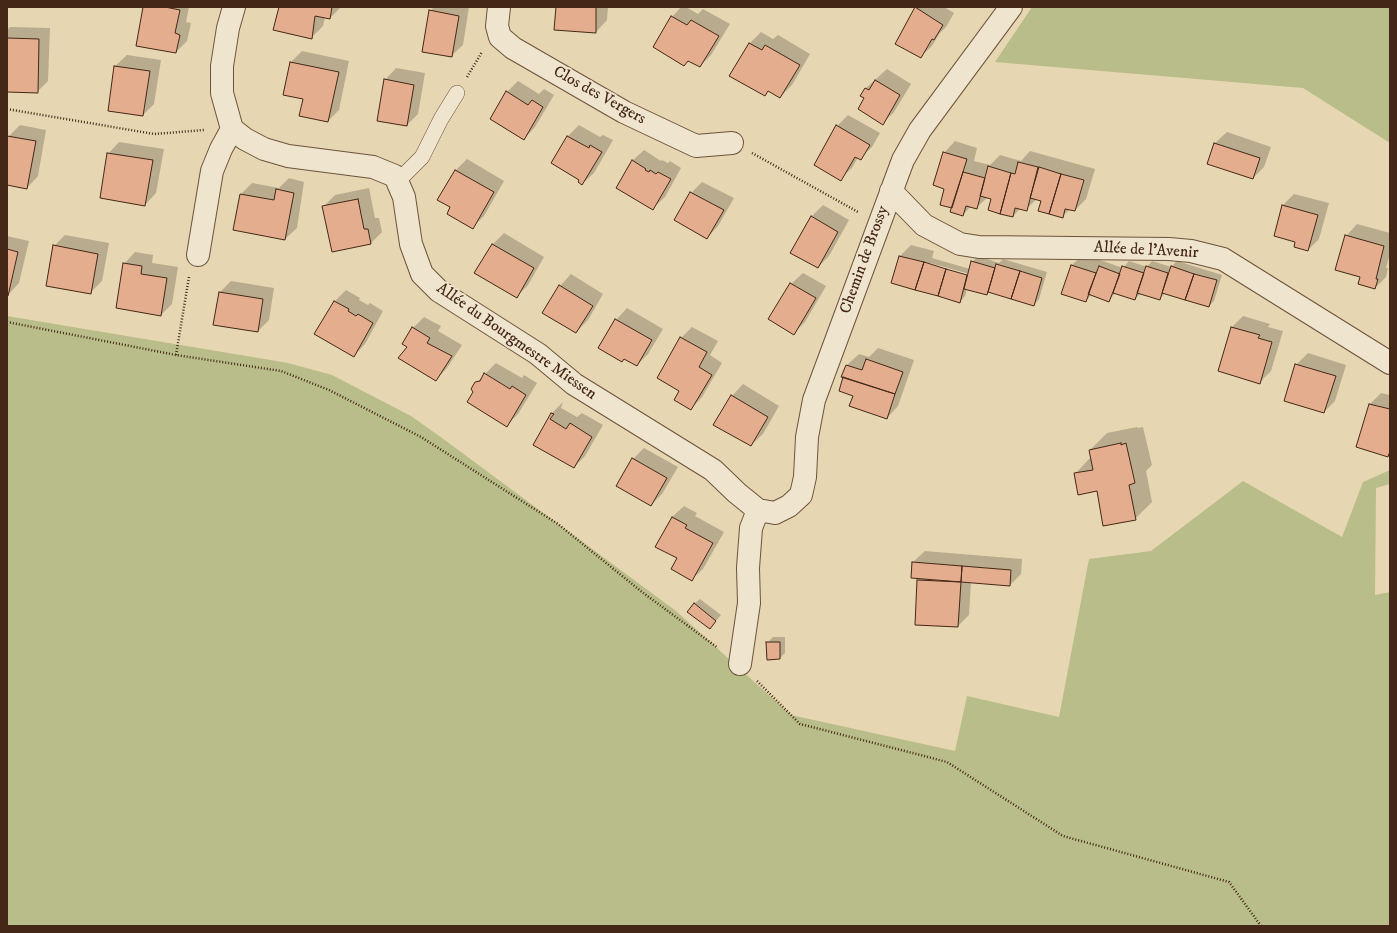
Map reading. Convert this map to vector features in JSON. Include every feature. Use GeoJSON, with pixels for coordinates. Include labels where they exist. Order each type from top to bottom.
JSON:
{"type":"FeatureCollection","features":[{"type":"Feature","properties":{"kind":"street"},"geometry":{"type":"LineString","coordinates":[[234,7],[228,28],[222,66],[222,93],[232,129],[245,139],[264,149],[288,156],[373,168],[395,176],[398,182]]}},
{"type":"Feature","properties":{"kind":"street"},"geometry":{"type":"LineString","coordinates":[[499,7],[497,26],[499,32]]}},
{"type":"Feature","properties":{"kind":"street","name":"Chemin de Brossy"},"geometry":{"type":"LineString","coordinates":[[758,510],[775,513],[790,506],[800,495],[805,477],[807,437],[814,400],[903,160],[920,130],[1011,7]]}},
{"type":"Feature","properties":{"kind":"street","name":"Clos des Vergers"},"geometry":{"type":"LineString","coordinates":[[499,32],[500,37],[513,48],[624,112],[696,146],[732,143]]}},
{"type":"Feature","properties":{"kind":"street"},"geometry":{"type":"LineString","coordinates":[[198,255],[212,171],[221,149],[232,129]]}},
{"type":"Feature","properties":{"kind":"street","name":"Allée du Bourgmestre Miessen"},"geometry":{"type":"LineString","coordinates":[[398,182],[404,197],[411,244],[422,274],[439,291],[538,354],[574,384],[713,470],[737,493],[758,510]]}},
{"type":"Feature","properties":{"kind":"street","name":"Allée de l'Avenir"},"geometry":{"type":"LineString","coordinates":[[891,191],[924,225],[960,244],[993,247],[1169,249],[1191,251],[1223,259],[1390,363]]}},
{"type":"Feature","properties":{"kind":"street"},"geometry":{"type":"LineString","coordinates":[[740,664],[749,603],[748,568],[751,528],[758,510]]}},
{"type":"Feature","properties":{"kind":"lane"},"geometry":{"type":"LineString","coordinates":[[398,182],[422,157],[441,119],[457,93]]}},
{"type":"Feature","properties":{"kind":"path"},"geometry":{"type":"LineString","coordinates":[[457,93],[487,43],[499,32]]}},
{"type":"Feature","properties":{"kind":"path"},"geometry":{"type":"LineString","coordinates":[[7,109],[154,134],[232,129]]}},
{"type":"Feature","properties":{"kind":"path"},"geometry":{"type":"LineString","coordinates":[[732,143],[879,223]]}},
{"type":"Feature","properties":{"kind":"path"},"geometry":{"type":"LineString","coordinates":[[176,355],[191,266],[198,255]]}},
{"type":"Feature","properties":{"kind":"path"},"geometry":{"type":"LineString","coordinates":[[7,322],[176,355],[281,371],[328,390],[421,437],[558,524],[642,592],[740,664],[800,724],[947,762],[1063,836],[1229,882],[1262,926]]}},
{"type":"Feature","properties":{"kind":"green space"},"geometry":{"type":"Polygon","coordinates":[[[1032,7],[1390,7],[1390,143],[1303,88],[995,62],[1032,7]]]}},
{"type":"Feature","properties":{"kind":"green space"},"geometry":{"type":"Polygon","coordinates":[[[7,316],[288,363],[332,375],[411,416],[676,611],[791,715],[955,751],[967,696],[1059,717],[1089,559],[1151,551],[1243,481],[1342,537],[1363,482],[1390,470],[1390,484],[1376,488],[1375,595],[1390,592],[1390,926],[7,926],[7,316]]]}},
{"type":"Feature","properties":{"kind":"building"},"geometry":{"type":"Polygon","coordinates":[[[143,7],[165,7],[180,10],[175,33],[180,35],[176,53],[136,46],[143,7]]]}},
{"type":"Feature","properties":{"kind":"building"},"geometry":{"type":"Polygon","coordinates":[[[279,7],[332,7],[330,19],[315,16],[312,39],[273,30],[279,7]]]}},
{"type":"Feature","properties":{"kind":"building"},"geometry":{"type":"Polygon","coordinates":[[[556,7],[596,7],[596,33],[554,30],[556,7]]]}},
{"type":"Feature","properties":{"kind":"building"},"geometry":{"type":"Polygon","coordinates":[[[915,7],[943,25],[934,40],[932,39],[921,58],[895,44],[915,7]]]}},
{"type":"Feature","properties":{"kind":"building"},"geometry":{"type":"Polygon","coordinates":[[[429,10],[459,16],[452,57],[422,52],[429,10]]]}},
{"type":"Feature","properties":{"kind":"building"},"geometry":{"type":"Polygon","coordinates":[[[671,16],[687,25],[691,20],[719,36],[700,67],[688,61],[684,66],[653,47],[671,16]]]}},
{"type":"Feature","properties":{"kind":"building"},"geometry":{"type":"Polygon","coordinates":[[[7,38],[39,39],[38,93],[7,92],[7,38]]]}},
{"type":"Feature","properties":{"kind":"building"},"geometry":{"type":"Polygon","coordinates":[[[749,43],[762,50],[765,45],[800,65],[780,98],[768,91],[765,96],[729,76],[749,43]]]}},
{"type":"Feature","properties":{"kind":"building"},"geometry":{"type":"Polygon","coordinates":[[[290,62],[339,72],[328,122],[299,116],[303,99],[283,95],[290,62]]]}},
{"type":"Feature","properties":{"kind":"building"},"geometry":{"type":"Polygon","coordinates":[[[114,66],[150,71],[143,116],[108,111],[114,66]]]}},
{"type":"Feature","properties":{"kind":"building"},"geometry":{"type":"Polygon","coordinates":[[[384,79],[414,85],[407,126],[377,121],[384,79]]]}},
{"type":"Feature","properties":{"kind":"building"},"geometry":{"type":"Polygon","coordinates":[[[875,80],[900,95],[883,125],[858,109],[864,98],[860,96],[865,88],[869,90],[875,80]]]}},
{"type":"Feature","properties":{"kind":"building"},"geometry":{"type":"Polygon","coordinates":[[[506,91],[528,105],[532,100],[543,107],[524,140],[490,119],[506,91]]]}},
{"type":"Feature","properties":{"kind":"building"},"geometry":{"type":"Polygon","coordinates":[[[836,125],[870,145],[861,160],[855,157],[841,181],[814,165],[836,125]]]}},
{"type":"Feature","properties":{"kind":"building"},"geometry":{"type":"Polygon","coordinates":[[[7,136],[36,141],[27,189],[7,185],[7,136]]]}},
{"type":"Feature","properties":{"kind":"building"},"geometry":{"type":"Polygon","coordinates":[[[567,136],[589,148],[590,145],[602,152],[582,185],[578,182],[579,180],[551,163],[567,136]]]}},
{"type":"Feature","properties":{"kind":"building"},"geometry":{"type":"Polygon","coordinates":[[[1214,143],[1260,158],[1253,179],[1207,164],[1214,143]]]}},
{"type":"Feature","properties":{"kind":"building"},"geometry":{"type":"Polygon","coordinates":[[[943,152],[967,159],[952,208],[940,205],[944,189],[933,185],[943,152]]]}},
{"type":"Feature","properties":{"kind":"building"},"geometry":{"type":"Polygon","coordinates":[[[107,153],[153,160],[145,206],[100,198],[107,153]]]}},
{"type":"Feature","properties":{"kind":"building"},"geometry":{"type":"Polygon","coordinates":[[[632,160],[649,172],[650,170],[656,174],[658,172],[671,179],[653,210],[616,188],[632,160]]]}},
{"type":"Feature","properties":{"kind":"building"},"geometry":{"type":"Polygon","coordinates":[[[1018,162],[1038,167],[1027,211],[1015,208],[1013,217],[1000,214],[1011,173],[1015,174],[1018,162]]]}},
{"type":"Feature","properties":{"kind":"building"},"geometry":{"type":"Polygon","coordinates":[[[988,166],[1011,173],[1000,214],[988,210],[991,199],[980,196],[988,166]]]}},
{"type":"Feature","properties":{"kind":"building"},"geometry":{"type":"Polygon","coordinates":[[[1039,167],[1061,174],[1049,214],[1038,211],[1041,201],[1030,198],[1039,167]]]}},
{"type":"Feature","properties":{"kind":"building"},"geometry":{"type":"Polygon","coordinates":[[[455,170],[494,192],[473,229],[447,214],[450,207],[437,200],[455,170]]]}},
{"type":"Feature","properties":{"kind":"building"},"geometry":{"type":"Polygon","coordinates":[[[963,172],[985,178],[977,209],[966,206],[963,216],[950,212],[963,172]]]}},
{"type":"Feature","properties":{"kind":"building"},"geometry":{"type":"Polygon","coordinates":[[[1061,174],[1084,180],[1075,211],[1065,209],[1063,218],[1049,214],[1061,174]]]}},
{"type":"Feature","properties":{"kind":"building"},"geometry":{"type":"Polygon","coordinates":[[[276,189],[294,193],[285,240],[233,230],[240,194],[274,200],[276,189]]]}},
{"type":"Feature","properties":{"kind":"building"},"geometry":{"type":"Polygon","coordinates":[[[690,192],[724,210],[707,239],[674,220],[690,192]]]}},
{"type":"Feature","properties":{"kind":"building"},"geometry":{"type":"Polygon","coordinates":[[[358,199],[364,229],[368,229],[371,244],[332,252],[322,206],[358,199]]]}},
{"type":"Feature","properties":{"kind":"building"},"geometry":{"type":"Polygon","coordinates":[[[1282,205],[1318,215],[1308,251],[1294,247],[1295,242],[1274,236],[1282,205]]]}},
{"type":"Feature","properties":{"kind":"building"},"geometry":{"type":"Polygon","coordinates":[[[811,216],[838,232],[818,268],[790,253],[811,216]]]}},
{"type":"Feature","properties":{"kind":"building"},"geometry":{"type":"Polygon","coordinates":[[[1345,235],[1384,246],[1375,289],[1358,284],[1360,277],[1335,270],[1345,235]]]}},
{"type":"Feature","properties":{"kind":"building"},"geometry":{"type":"Polygon","coordinates":[[[492,244],[534,268],[517,298],[474,273],[492,244]]]}},
{"type":"Feature","properties":{"kind":"building"},"geometry":{"type":"Polygon","coordinates":[[[53,245],[98,254],[91,294],[46,286],[53,245]]]}},
{"type":"Feature","properties":{"kind":"building"},"geometry":{"type":"Polygon","coordinates":[[[7,249],[18,252],[8,296],[7,295],[7,249]]]}},
{"type":"Feature","properties":{"kind":"building"},"geometry":{"type":"Polygon","coordinates":[[[899,256],[924,262],[915,290],[891,283],[899,256]]]}},
{"type":"Feature","properties":{"kind":"building"},"geometry":{"type":"Polygon","coordinates":[[[971,261],[995,268],[987,295],[964,289],[971,261]]]}},
{"type":"Feature","properties":{"kind":"building"},"geometry":{"type":"Polygon","coordinates":[[[924,262],[946,269],[938,296],[915,290],[924,262]]]}},
{"type":"Feature","properties":{"kind":"building"},"geometry":{"type":"Polygon","coordinates":[[[123,263],[142,266],[141,274],[167,278],[161,316],[116,308],[123,263]]]}},
{"type":"Feature","properties":{"kind":"building"},"geometry":{"type":"Polygon","coordinates":[[[996,264],[1020,271],[1011,299],[988,292],[996,264]]]}},
{"type":"Feature","properties":{"kind":"building"},"geometry":{"type":"Polygon","coordinates":[[[1071,265],[1096,273],[1086,302],[1061,294],[1071,265]]]}},
{"type":"Feature","properties":{"kind":"building"},"geometry":{"type":"Polygon","coordinates":[[[1099,266],[1120,274],[1109,302],[1088,294],[1099,266]]]}},
{"type":"Feature","properties":{"kind":"building"},"geometry":{"type":"Polygon","coordinates":[[[1122,266],[1144,273],[1135,300],[1113,293],[1122,266]]]}},
{"type":"Feature","properties":{"kind":"building"},"geometry":{"type":"Polygon","coordinates":[[[1146,266],[1168,273],[1160,300],[1137,293],[1146,266]]]}},
{"type":"Feature","properties":{"kind":"building"},"geometry":{"type":"Polygon","coordinates":[[[1171,266],[1194,274],[1185,300],[1162,293],[1171,266]]]}},
{"type":"Feature","properties":{"kind":"building"},"geometry":{"type":"Polygon","coordinates":[[[946,269],[967,275],[960,303],[938,296],[946,269]]]}},
{"type":"Feature","properties":{"kind":"building"},"geometry":{"type":"Polygon","coordinates":[[[1020,271],[1042,278],[1034,306],[1011,299],[1020,271]]]}},
{"type":"Feature","properties":{"kind":"building"},"geometry":{"type":"Polygon","coordinates":[[[1194,274],[1217,280],[1209,307],[1185,300],[1194,274]]]}},
{"type":"Feature","properties":{"kind":"building"},"geometry":{"type":"Polygon","coordinates":[[[790,283],[816,298],[794,335],[768,319],[790,283]]]}},
{"type":"Feature","properties":{"kind":"building"},"geometry":{"type":"Polygon","coordinates":[[[559,285],[593,306],[576,333],[542,313],[559,285]]]}},
{"type":"Feature","properties":{"kind":"building"},"geometry":{"type":"Polygon","coordinates":[[[219,292],[263,299],[258,332],[213,325],[219,292]]]}},
{"type":"Feature","properties":{"kind":"building"},"geometry":{"type":"Polygon","coordinates":[[[334,301],[349,309],[348,311],[356,316],[358,314],[373,323],[354,357],[314,334],[334,301]]]}},
{"type":"Feature","properties":{"kind":"building"},"geometry":{"type":"Polygon","coordinates":[[[615,319],[652,340],[637,366],[624,359],[622,362],[598,348],[615,319]]]}},
{"type":"Feature","properties":{"kind":"building"},"geometry":{"type":"Polygon","coordinates":[[[412,327],[430,338],[427,343],[452,356],[436,381],[398,358],[407,347],[402,344],[412,327]]]}},
{"type":"Feature","properties":{"kind":"building"},"geometry":{"type":"Polygon","coordinates":[[[1231,327],[1260,335],[1258,338],[1272,342],[1260,384],[1218,371],[1231,327]]]}},
{"type":"Feature","properties":{"kind":"building"},"geometry":{"type":"Polygon","coordinates":[[[680,337],[707,352],[699,367],[712,375],[691,410],[674,400],[679,391],[657,378],[680,337]]]}},
{"type":"Feature","properties":{"kind":"building"},"geometry":{"type":"Polygon","coordinates":[[[866,359],[903,372],[895,394],[841,377],[846,365],[862,370],[866,359]]]}},
{"type":"Feature","properties":{"kind":"building"},"geometry":{"type":"Polygon","coordinates":[[[1295,364],[1336,376],[1324,413],[1284,401],[1295,364]]]}},
{"type":"Feature","properties":{"kind":"building"},"geometry":{"type":"Polygon","coordinates":[[[484,373],[510,389],[512,386],[526,395],[507,427],[467,402],[473,392],[471,389],[475,382],[480,381],[484,373]]]}},
{"type":"Feature","properties":{"kind":"building"},"geometry":{"type":"Polygon","coordinates":[[[843,377],[895,394],[887,419],[849,406],[853,396],[839,391],[843,377]]]}},
{"type":"Feature","properties":{"kind":"building"},"geometry":{"type":"Polygon","coordinates":[[[731,395],[768,417],[751,446],[713,425],[731,395]]]}},
{"type":"Feature","properties":{"kind":"building"},"geometry":{"type":"Polygon","coordinates":[[[1369,404],[1390,409],[1390,451],[1388,457],[1356,447],[1369,404]]]}},
{"type":"Feature","properties":{"kind":"building"},"geometry":{"type":"Polygon","coordinates":[[[551,413],[554,414],[550,419],[566,429],[570,423],[592,437],[574,468],[533,445],[551,413]]]}},
{"type":"Feature","properties":{"kind":"building"},"geometry":{"type":"Polygon","coordinates":[[[1121,443],[1121,445],[1126,443],[1135,483],[1129,485],[1136,520],[1103,526],[1097,491],[1078,495],[1074,473],[1093,470],[1089,450],[1121,443]]]}},
{"type":"Feature","properties":{"kind":"building"},"geometry":{"type":"Polygon","coordinates":[[[632,458],[667,478],[651,506],[616,486],[632,458]]]}},
{"type":"Feature","properties":{"kind":"building"},"geometry":{"type":"Polygon","coordinates":[[[672,517],[687,525],[685,528],[713,543],[692,581],[671,569],[677,558],[655,547],[672,517]]]}},
{"type":"Feature","properties":{"kind":"building"},"geometry":{"type":"Polygon","coordinates":[[[912,562],[962,566],[961,582],[911,578],[912,562]]]}},
{"type":"Feature","properties":{"kind":"building"},"geometry":{"type":"Polygon","coordinates":[[[962,566],[1011,570],[1010,586],[961,582],[962,566]]]}},
{"type":"Feature","properties":{"kind":"building"},"geometry":{"type":"Polygon","coordinates":[[[917,580],[961,582],[958,627],[915,625],[917,580]]]}},
{"type":"Feature","properties":{"kind":"building"},"geometry":{"type":"Polygon","coordinates":[[[694,603],[716,621],[710,629],[687,612],[694,603]]]}},
{"type":"Feature","properties":{"kind":"building"},"geometry":{"type":"Polygon","coordinates":[[[766,642],[780,642],[780,659],[767,660],[766,642]]]}}]}
